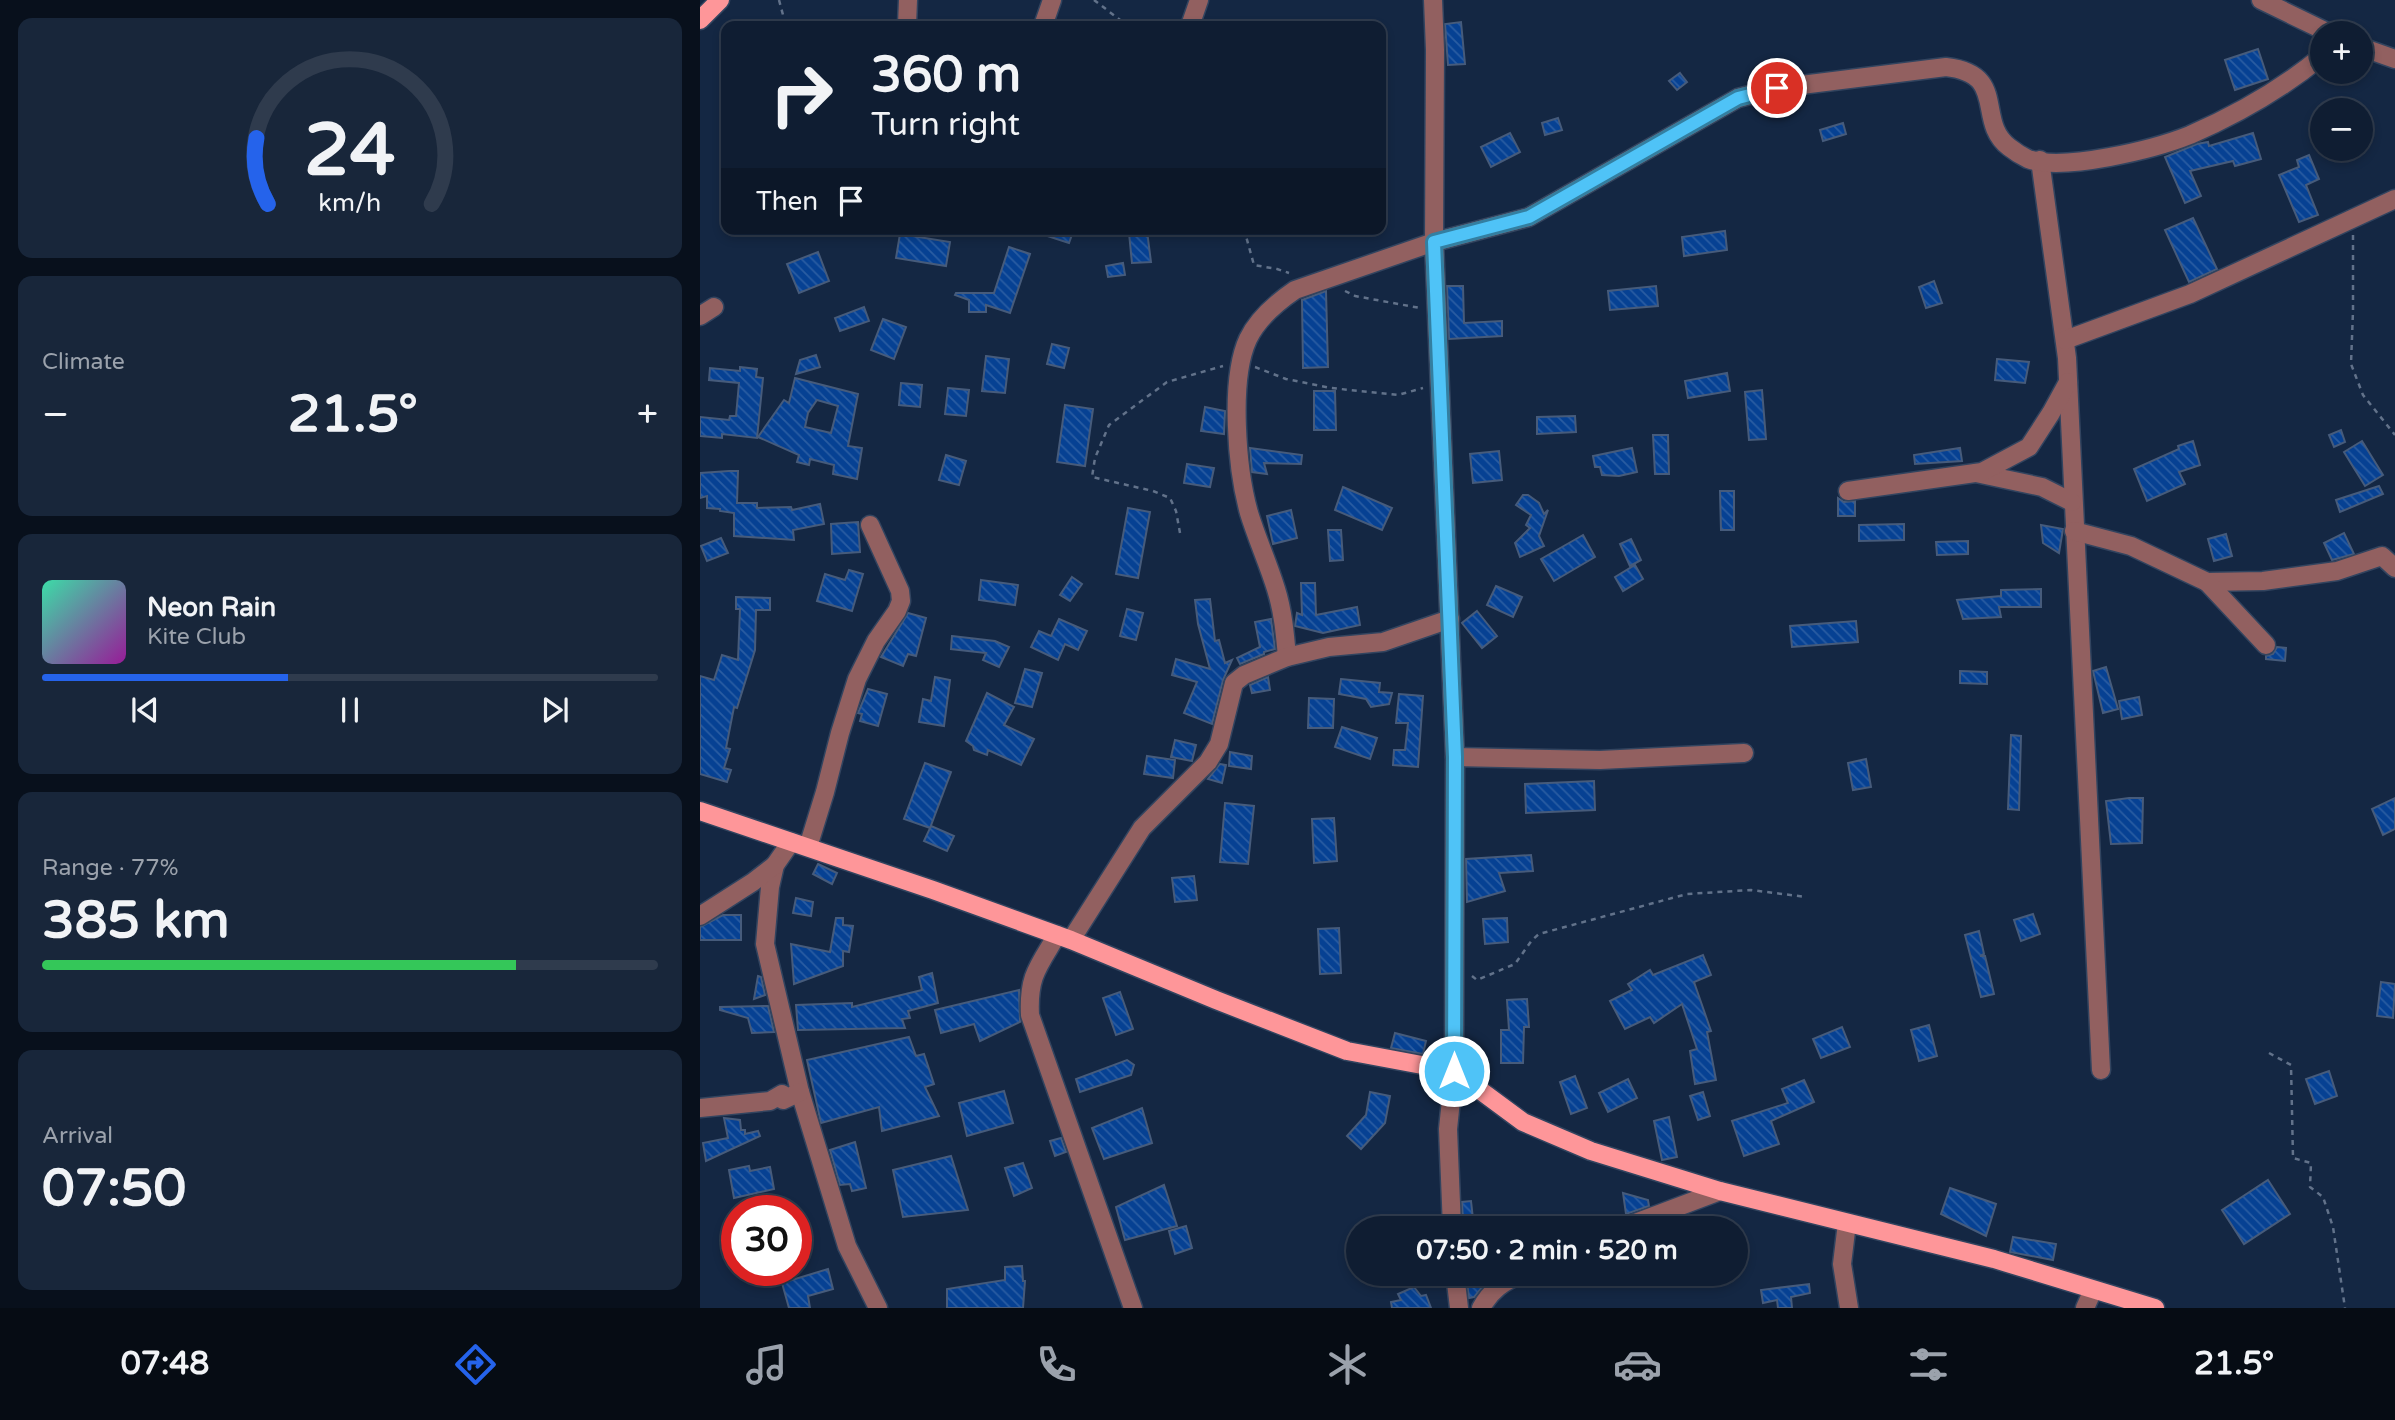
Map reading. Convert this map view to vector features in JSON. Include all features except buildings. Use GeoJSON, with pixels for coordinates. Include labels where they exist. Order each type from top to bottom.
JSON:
{"type":"FeatureCollection","features":[{"type":"Feature","properties":{"kind":"main road"},"geometry":{"type":"LineString","coordinates":[[700,20],[720,0]]}},
{"type":"Feature","properties":{"kind":"main road"},"geometry":{"type":"LineString","coordinates":[[700,811],[1064,938],[1347,1051],[1454,1071],[1523,1122],[1591,1151],[1720,1191],[1994,1259],[2155,1308]]}},
{"type":"Feature","properties":{"kind":"street"},"geometry":{"type":"LineString","coordinates":[[907,21],[908,0]]}},
{"type":"Feature","properties":{"kind":"street"},"geometry":{"type":"LineString","coordinates":[[1045,21],[1052,0]]}},
{"type":"Feature","properties":{"kind":"street"},"geometry":{"type":"LineString","coordinates":[[1192,21],[1199,0]]}},
{"type":"Feature","properties":{"kind":"street"},"geometry":{"type":"LineString","coordinates":[[1433,0],[1434,242],[1455,757],[1454,1071],[1448,1129],[1452,1216]]}},
{"type":"Feature","properties":{"kind":"street"},"geometry":{"type":"LineString","coordinates":[[2261,0],[2310,25]]}},
{"type":"Feature","properties":{"kind":"street"},"geometry":{"type":"LineString","coordinates":[[2373,50],[2393,55]]}},
{"type":"Feature","properties":{"kind":"street"},"geometry":{"type":"LineString","coordinates":[[1287,657],[1276,590],[1243,486],[1236,420],[1240,361],[1244,350],[1259,321],[1277,302],[1295,290],[1434,242],[1529,217],[1726,104],[1738,98],[1777,88],[1946,67],[1960,69],[1972,73],[1981,82],[1988,95],[1997,132],[2007,146],[2028,159],[2058,163],[2096,159],[2148,148],[2189,135],[2267,95],[2310,66]]}},
{"type":"Feature","properties":{"kind":"street"},"geometry":{"type":"LineString","coordinates":[[2040,160],[2068,382],[2101,1070]]}},
{"type":"Feature","properties":{"kind":"street"},"geometry":{"type":"LineString","coordinates":[[2064,340],[2190,294],[2395,199]]}},
{"type":"Feature","properties":{"kind":"street"},"geometry":{"type":"LineString","coordinates":[[1848,491],[1982,471],[2029,447],[2068,382]]}},
{"type":"Feature","properties":{"kind":"street"},"geometry":{"type":"LineString","coordinates":[[1973,473],[2042,487],[2073,502]]}},
{"type":"Feature","properties":{"kind":"street"},"geometry":{"type":"LineString","coordinates":[[700,916],[753,882],[799,845],[825,792],[857,679],[876,641],[901,601],[900,591],[870,525]]}},
{"type":"Feature","properties":{"kind":"street"},"geometry":{"type":"LineString","coordinates":[[2074,531],[2131,546],[2207,582],[2266,645]]}},
{"type":"Feature","properties":{"kind":"street"},"geometry":{"type":"LineString","coordinates":[[2207,582],[2263,581],[2337,571],[2382,556],[2395,568]]}},
{"type":"Feature","properties":{"kind":"street"},"geometry":{"type":"LineString","coordinates":[[1133,1308],[1030,1015],[1029,992],[1033,976],[1064,938],[1142,828],[1208,762],[1219,744],[1234,682],[1287,657],[1329,647],[1383,642],[1450,619]]}},
{"type":"Feature","properties":{"kind":"street"},"geometry":{"type":"LineString","coordinates":[[1455,757],[1600,760],[1744,753]]}},
{"type":"Feature","properties":{"kind":"street"},"geometry":{"type":"LineString","coordinates":[[775,865],[770,887],[765,944],[800,1091],[848,1246],[878,1308]]}},
{"type":"Feature","properties":{"kind":"street"},"geometry":{"type":"LineString","coordinates":[[700,1108],[769,1101],[782,1094],[783,1100],[800,1091]]}},
{"type":"Feature","properties":{"kind":"street"},"geometry":{"type":"LineString","coordinates":[[1654,1216],[1720,1191]]}},
{"type":"Feature","properties":{"kind":"street"},"geometry":{"type":"LineString","coordinates":[[1847,1223],[1842,1264],[1849,1308]]}},
{"type":"Feature","properties":{"kind":"street"},"geometry":{"type":"LineString","coordinates":[[1456,1286],[1459,1308]]}},
{"type":"Feature","properties":{"kind":"street"},"geometry":{"type":"LineString","coordinates":[[1481,1308],[1487,1297],[1499,1286]]}},
{"type":"Feature","properties":{"kind":"street"},"geometry":{"type":"LineString","coordinates":[[2085,1308],[2093,1290]]}},
{"type":"Feature","properties":{"kind":"path"},"geometry":{"type":"LineString","coordinates":[[779,0],[785,21]]}},
{"type":"Feature","properties":{"kind":"path"},"geometry":{"type":"LineString","coordinates":[[1094,0],[1121,21]]}},
{"type":"Feature","properties":{"kind":"path"},"geometry":{"type":"LineString","coordinates":[[2351,220],[2354,249],[2351,364],[2363,396],[2395,435]]}},
{"type":"Feature","properties":{"kind":"path"},"geometry":{"type":"LineString","coordinates":[[1453,956],[1477,981],[1515,964],[1539,934],[1605,918],[1657,901],[1687,894],[1751,890],[1806,897]]}},
{"type":"Feature","properties":{"kind":"path"},"geometry":{"type":"LineString","coordinates":[[2269,1053],[2291,1065],[2293,1158],[2311,1163],[2310,1187],[2323,1197],[2333,1227],[2345,1308]]}},
{"type":"Feature","properties":{"kind":"route"},"geometry":{"type":"LineString","coordinates":[[1454,1071],[1455,757],[1434,242],[1529,217],[1738,98],[1777,88]]}}]}
